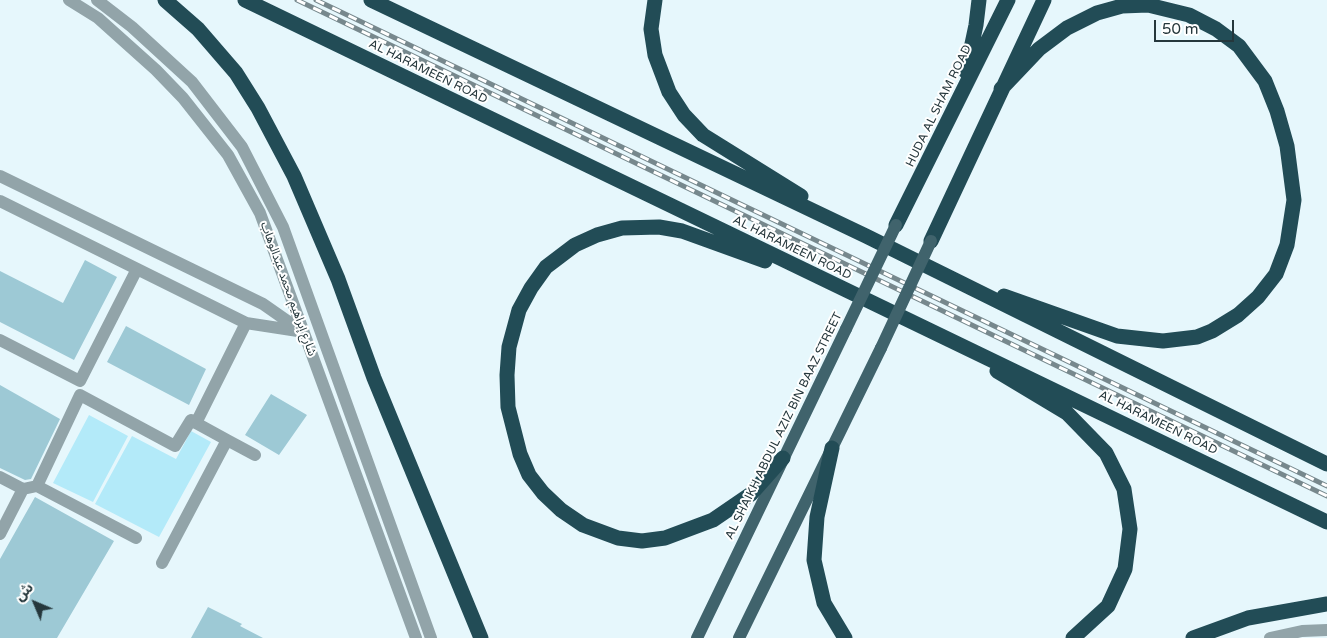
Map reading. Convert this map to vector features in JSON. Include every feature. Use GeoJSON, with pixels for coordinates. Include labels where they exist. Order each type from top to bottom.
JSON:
{"type":"FeatureCollection","features":[{"type":"Feature","properties":{"kind":"highway"},"geometry":{"type":"LineString","coordinates":[[165,0],[198,30],[236,73],[258,108],[294,176],[338,279],[374,378],[481,638]]}},
{"type":"Feature","properties":{"kind":"highway","name":"AL HARAMEEN ROAD"},"geometry":{"type":"LineString","coordinates":[[245,0],[1327,522]]}},
{"type":"Feature","properties":{"kind":"highway"},"geometry":{"type":"LineString","coordinates":[[372,0],[866,236],[1327,464]]}},
{"type":"Feature","properties":{"kind":"highway"},"geometry":{"type":"LineString","coordinates":[[655,0],[651,30],[659,67],[669,92],[694,126],[704,135],[866,236]]}},
{"type":"Feature","properties":{"kind":"highway"},"geometry":{"type":"LineString","coordinates":[[960,98],[976,26],[979,0]]}},
{"type":"Feature","properties":{"kind":"highway","name":"HUDA AL SHAM ROAD"},"geometry":{"type":"LineString","coordinates":[[896,225],[1008,0]]}},
{"type":"Feature","properties":{"kind":"highway"},"geometry":{"type":"LineString","coordinates":[[931,241],[1044,0]]}},
{"type":"Feature","properties":{"kind":"highway"},"geometry":{"type":"LineString","coordinates":[[944,275],[1117,336],[1148,340],[1178,340],[1212,332],[1248,307],[1276,274],[1287,245],[1293,215],[1294,190],[1287,146],[1277,111],[1265,81],[1248,57],[1228,37],[1203,21],[1175,10],[1148,5],[1122,6],[1098,13],[1067,28],[1039,49],[1001,89]]}},
{"type":"Feature","properties":{"kind":"highway"},"geometry":{"type":"LineString","coordinates":[[783,458],[763,483],[739,504],[713,520],[681,534],[654,540],[630,540],[607,535],[583,524],[561,510],[543,493],[529,475],[515,439],[508,407],[507,375],[511,334],[519,310],[538,277],[565,251],[596,235],[634,227],[682,231],[844,290]]}},
{"type":"Feature","properties":{"kind":"highway"},"geometry":{"type":"LineString","coordinates":[[914,322],[1067,413],[1098,442],[1113,464],[1127,502],[1130,529],[1128,556],[1120,582],[1108,606],[1073,638]]}},
{"type":"Feature","properties":{"kind":"highway"},"geometry":{"type":"LineString","coordinates":[[832,448],[817,517],[814,560],[824,603],[845,638]]}},
{"type":"Feature","properties":{"kind":"highway"},"geometry":{"type":"LineString","coordinates":[[1193,638],[1248,618],[1327,604]]}},
{"type":"Feature","properties":{"kind":"main road","name":"AL SHAIKH ABDUL AZIZ BIN BAAZ STREET"},"geometry":{"type":"LineString","coordinates":[[697,638],[896,225]]}},
{"type":"Feature","properties":{"kind":"main road"},"geometry":{"type":"LineString","coordinates":[[740,638],[931,241]]}},
{"type":"Feature","properties":{"kind":"street","name":"شارع إبراهيم محمد عبدالوهاب"},"geometry":{"type":"LineString","coordinates":[[69,0],[98,18],[184,98],[228,155],[260,213],[416,638]]}},
{"type":"Feature","properties":{"kind":"street"},"geometry":{"type":"LineString","coordinates":[[97,0],[132,27],[192,82],[242,147],[283,227],[431,638]]}},
{"type":"Feature","properties":{"kind":"street"},"geometry":{"type":"LineString","coordinates":[[0,176],[263,304],[303,332]]}},
{"type":"Feature","properties":{"kind":"street"},"geometry":{"type":"LineString","coordinates":[[0,201],[246,323],[303,332]]}},
{"type":"Feature","properties":{"kind":"street"},"geometry":{"type":"LineString","coordinates":[[37,486],[80,395],[80,381],[136,269]]}},
{"type":"Feature","properties":{"kind":"street"},"geometry":{"type":"LineString","coordinates":[[196,422],[246,323]]}},
{"type":"Feature","properties":{"kind":"street"},"geometry":{"type":"LineString","coordinates":[[0,340],[80,381]]}},
{"type":"Feature","properties":{"kind":"street"},"geometry":{"type":"LineString","coordinates":[[80,395],[175,446],[191,420],[255,455]]}},
{"type":"Feature","properties":{"kind":"street"},"geometry":{"type":"LineString","coordinates":[[162,563],[227,440]]}},
{"type":"Feature","properties":{"kind":"street"},"geometry":{"type":"LineString","coordinates":[[0,477],[23,489],[37,486],[136,538]]}},
{"type":"Feature","properties":{"kind":"street"},"geometry":{"type":"LineString","coordinates":[[0,534],[23,489]]}},
{"type":"Feature","properties":{"kind":"street"},"geometry":{"type":"LineString","coordinates":[[1270,638],[1302,631],[1327,630]]}},
{"type":"Feature","properties":{"kind":"shaded area"},"geometry":{"type":"Polygon","coordinates":[[[89,415],[128,436],[93,502],[53,483],[89,415]]]}},
{"type":"Feature","properties":{"kind":"shaded area"},"geometry":{"type":"Polygon","coordinates":[[[191,431],[211,442],[159,537],[95,504],[132,436],[176,459],[191,431]]]}},
{"type":"Feature","properties":{"kind":"building"},"geometry":{"type":"Polygon","coordinates":[[[85,260],[117,277],[74,360],[0,322],[0,271],[63,303],[85,260]]]}},
{"type":"Feature","properties":{"kind":"building"},"geometry":{"type":"Polygon","coordinates":[[[126,326],[206,369],[189,405],[107,362],[126,326]]]}},
{"type":"Feature","properties":{"kind":"building"},"geometry":{"type":"Polygon","coordinates":[[[0,385],[60,419],[31,479],[25,480],[0,468],[0,385]]]}},
{"type":"Feature","properties":{"kind":"building"},"geometry":{"type":"Polygon","coordinates":[[[271,394],[307,415],[279,455],[245,435],[271,394]]]}},
{"type":"Feature","properties":{"kind":"building"},"geometry":{"type":"Polygon","coordinates":[[[35,497],[114,541],[57,638],[0,638],[0,559],[35,497]]]}},
{"type":"Feature","properties":{"kind":"building"},"geometry":{"type":"Polygon","coordinates":[[[208,607],[242,624],[240,626],[263,638],[191,638],[208,607]]]}},
{"type":"Feature","properties":{"kind":"railway"},"geometry":{"type":"LineString","coordinates":[[297,0],[1327,496]]}},
{"type":"Feature","properties":{"kind":"railway"},"geometry":{"type":"LineString","coordinates":[[316,0],[1327,486]]}}]}
